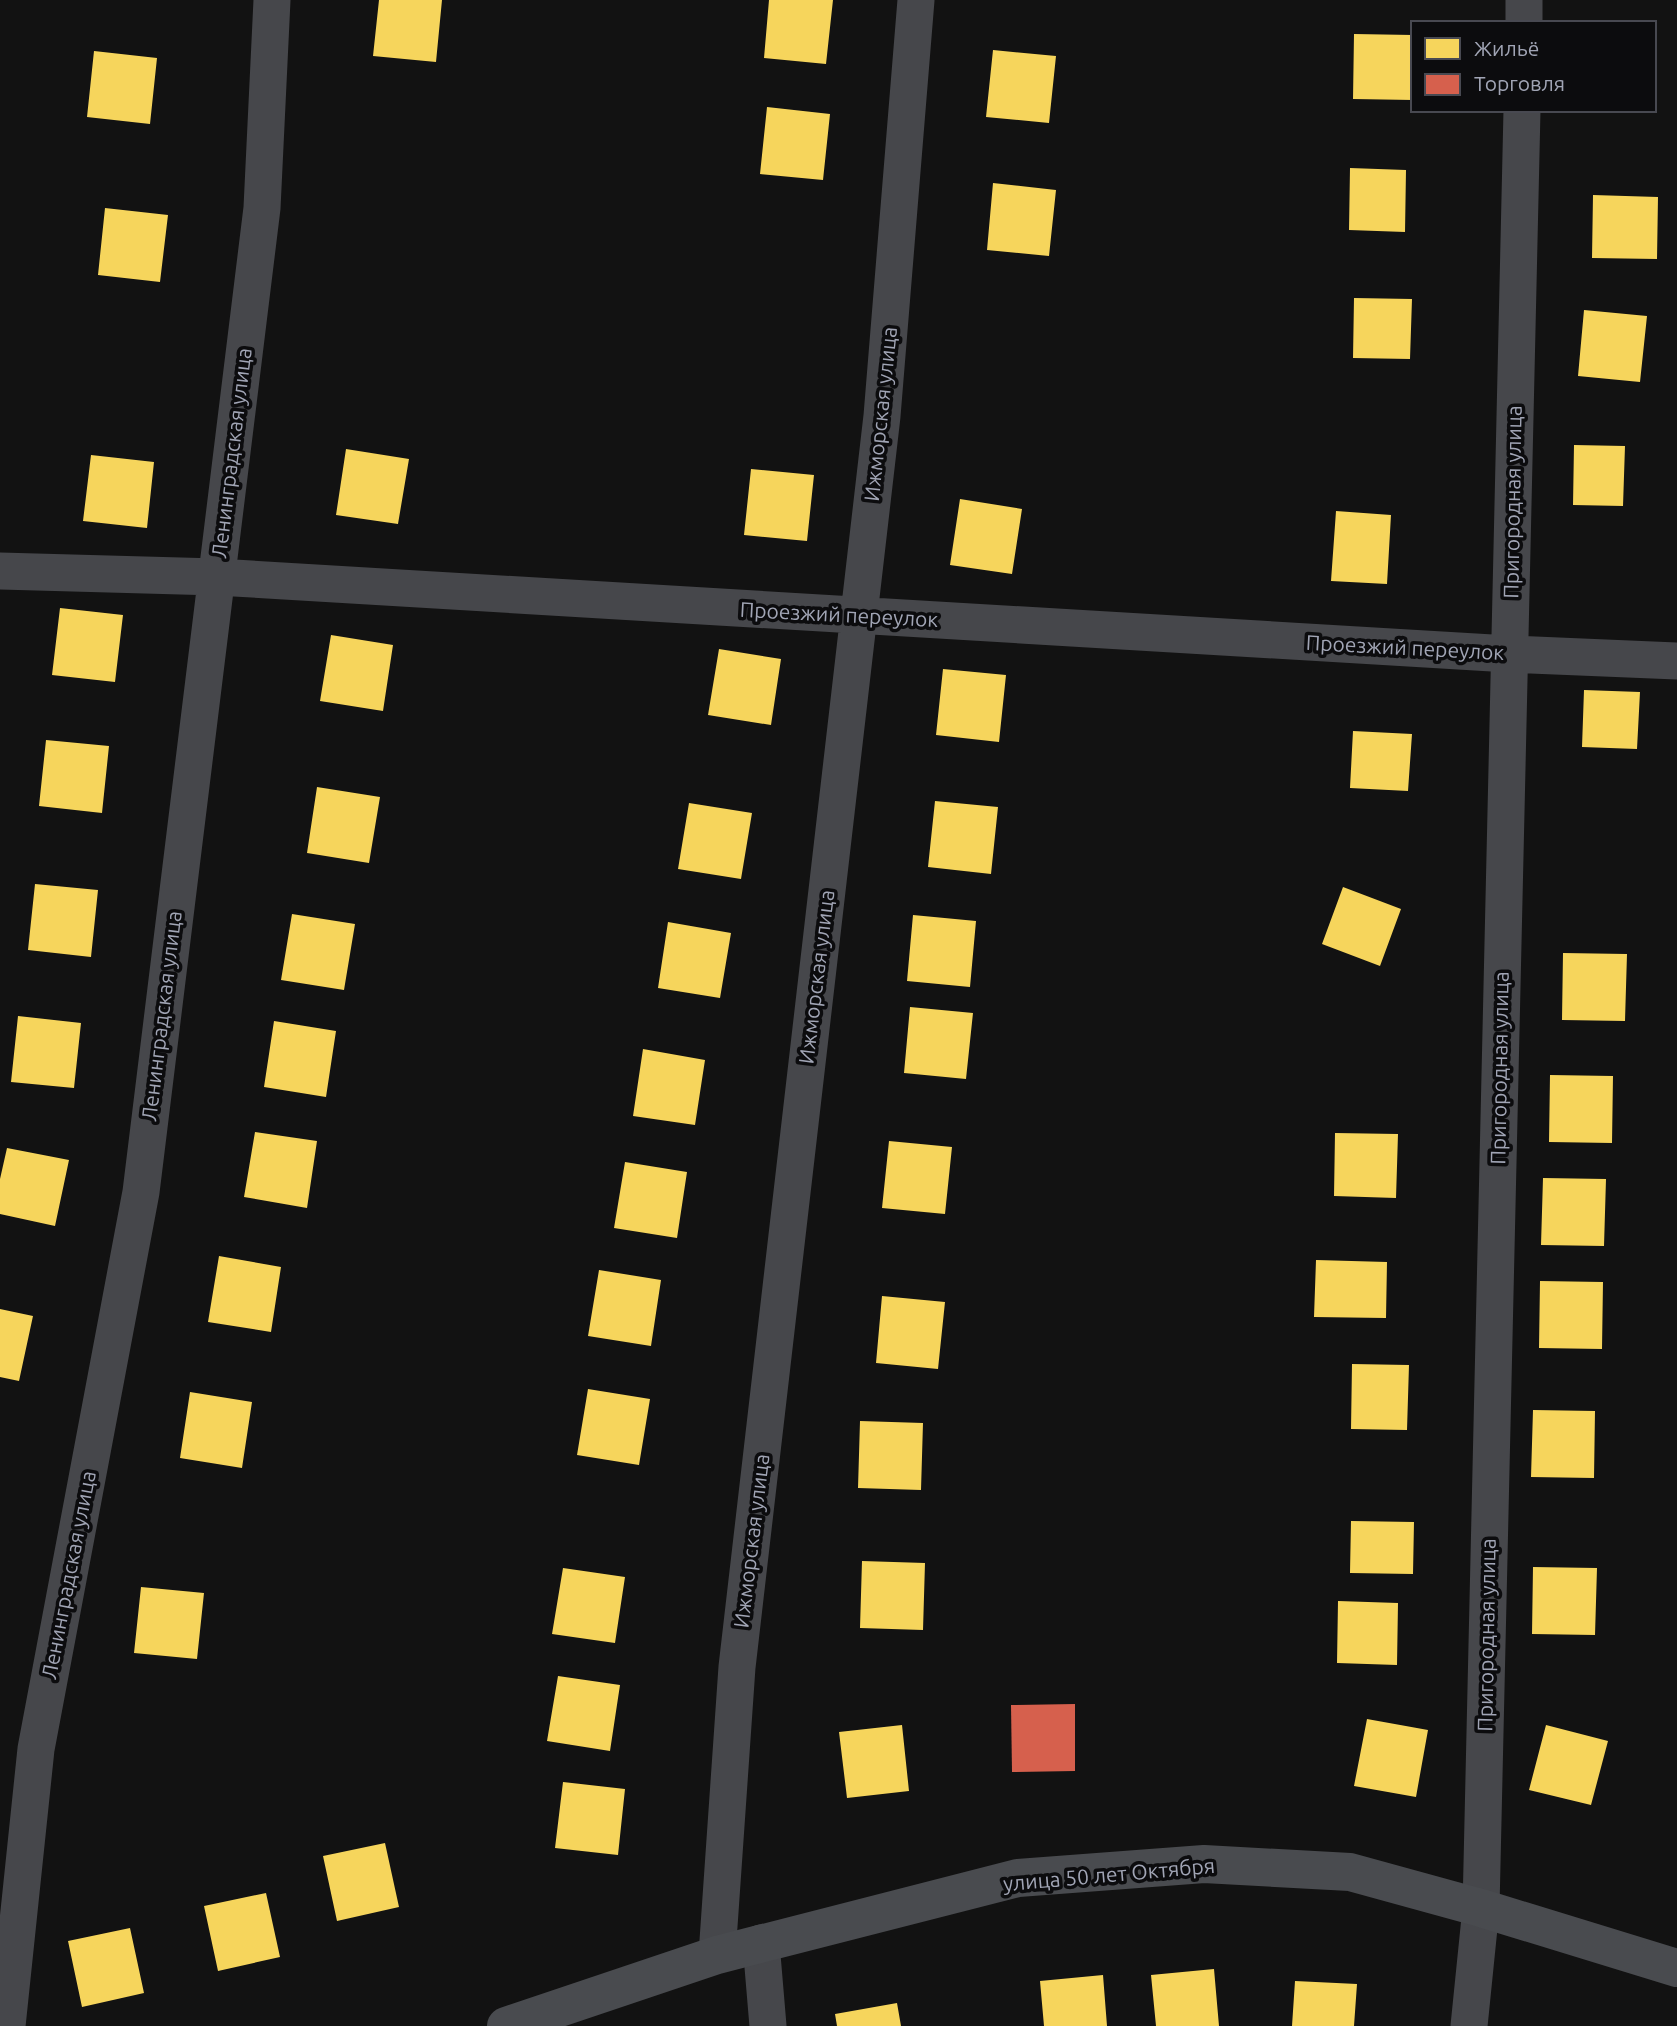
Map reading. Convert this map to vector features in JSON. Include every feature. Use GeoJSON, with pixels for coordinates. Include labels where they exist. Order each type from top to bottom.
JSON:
{"type":"FeatureCollection","features":[{"type":"Feature","properties":{"kind":"main road","name":"улица 50 лет Октября"},"geometry":{"type":"LineString","coordinates":[[506,2026],[717,1955],[1018,1878],[1204,1864],[1350,1872],[1481,1908],[1677,1968]]}},
{"type":"Feature","properties":{"kind":"street","name":"Ленинградская улица"},"geometry":{"type":"LineString","coordinates":[[7,2026],[36,1749],[141,1192],[262,208],[272,0]]}},
{"type":"Feature","properties":{"kind":"street","name":"Ижморская улица"},"geometry":{"type":"LineString","coordinates":[[717,1955],[737,1667],[882,416],[916,0]]}},
{"type":"Feature","properties":{"kind":"street"},"geometry":{"type":"LineString","coordinates":[[1524,0],[1524,21]]}},
{"type":"Feature","properties":{"kind":"street","name":"Пригородная улица"},"geometry":{"type":"LineString","coordinates":[[1469,2026],[1481,1908],[1522,112]]}},
{"type":"Feature","properties":{"kind":"street","name":"Проезжий переулок"},"geometry":{"type":"LineString","coordinates":[[0,571],[217,577],[1510,654],[1677,661]]}},
{"type":"Feature","properties":{"kind":"street"},"geometry":{"type":"LineString","coordinates":[[761,1943],[768,2026]]}},
{"type":"Feature","properties":{"kind":"building: Жильё"},"geometry":{"type":"Polygon","coordinates":[[[379,0],[442,0],[436,62],[373,56],[379,0]]]}},
{"type":"Feature","properties":{"kind":"building: Жильё"},"geometry":{"type":"Polygon","coordinates":[[[769,0],[833,0],[826,64],[764,58],[769,0]]]}},
{"type":"Feature","properties":{"kind":"building: Жильё"},"geometry":{"type":"Polygon","coordinates":[[[1354,34],[1411,35],[1411,100],[1353,99],[1354,34]]]}},
{"type":"Feature","properties":{"kind":"building: Жильё"},"geometry":{"type":"Polygon","coordinates":[[[993,50],[1056,56],[1049,123],[986,117],[993,50]]]}},
{"type":"Feature","properties":{"kind":"building: Жильё"},"geometry":{"type":"Polygon","coordinates":[[[94,51],[157,58],[150,124],[87,117],[94,51]]]}},
{"type":"Feature","properties":{"kind":"building: Жильё"},"geometry":{"type":"Polygon","coordinates":[[[767,107],[830,114],[823,180],[760,174],[767,107]]]}},
{"type":"Feature","properties":{"kind":"building: Жильё"},"geometry":{"type":"Polygon","coordinates":[[[1350,168],[1406,170],[1405,232],[1349,230],[1350,168]]]}},
{"type":"Feature","properties":{"kind":"building: Жильё"},"geometry":{"type":"Polygon","coordinates":[[[993,183],[1056,190],[1049,256],[987,250],[993,183]]]}},
{"type":"Feature","properties":{"kind":"building: Жильё"},"geometry":{"type":"Polygon","coordinates":[[[1593,195],[1658,197],[1657,259],[1592,258],[1593,195]]]}},
{"type":"Feature","properties":{"kind":"building: Жильё"},"geometry":{"type":"Polygon","coordinates":[[[105,208],[168,215],[160,282],[98,275],[105,208]]]}},
{"type":"Feature","properties":{"kind":"building: Жильё"},"geometry":{"type":"Polygon","coordinates":[[[1354,298],[1412,299],[1410,359],[1353,358],[1354,298]]]}},
{"type":"Feature","properties":{"kind":"building: Жильё"},"geometry":{"type":"Polygon","coordinates":[[[1584,310],[1647,316],[1640,382],[1578,376],[1584,310]]]}},
{"type":"Feature","properties":{"kind":"building: Жильё"},"geometry":{"type":"Polygon","coordinates":[[[1574,445],[1625,446],[1623,506],[1573,505],[1574,445]]]}},
{"type":"Feature","properties":{"kind":"building: Жильё"},"geometry":{"type":"Polygon","coordinates":[[[346,449],[409,459],[398,524],[336,515],[346,449]]]}},
{"type":"Feature","properties":{"kind":"building: Жильё"},"geometry":{"type":"Polygon","coordinates":[[[91,455],[154,462],[147,528],[83,521],[91,455]]]}},
{"type":"Feature","properties":{"kind":"building: Жильё"},"geometry":{"type":"Polygon","coordinates":[[[751,469],[814,475],[807,541],[744,535],[751,469]]]}},
{"type":"Feature","properties":{"kind":"building: Жильё"},"geometry":{"type":"Polygon","coordinates":[[[960,499],[1022,509],[1012,574],[950,565],[960,499]]]}},
{"type":"Feature","properties":{"kind":"building: Жильё"},"geometry":{"type":"Polygon","coordinates":[[[1336,511],[1391,515],[1387,584],[1331,581],[1336,511]]]}},
{"type":"Feature","properties":{"kind":"building: Жильё"},"geometry":{"type":"Polygon","coordinates":[[[60,608],[123,615],[115,682],[52,675],[60,608]]]}},
{"type":"Feature","properties":{"kind":"building: Жильё"},"geometry":{"type":"Polygon","coordinates":[[[331,635],[393,645],[383,711],[320,701],[331,635]]]}},
{"type":"Feature","properties":{"kind":"building: Жильё"},"geometry":{"type":"Polygon","coordinates":[[[719,649],[781,659],[771,725],[708,715],[719,649]]]}},
{"type":"Feature","properties":{"kind":"building: Жильё"},"geometry":{"type":"Polygon","coordinates":[[[943,669],[1006,675],[999,742],[936,735],[943,669]]]}},
{"type":"Feature","properties":{"kind":"building: Жильё"},"geometry":{"type":"Polygon","coordinates":[[[1584,690],[1640,692],[1637,749],[1582,747],[1584,690]]]}},
{"type":"Feature","properties":{"kind":"building: Жильё"},"geometry":{"type":"Polygon","coordinates":[[[1353,731],[1412,734],[1408,791],[1350,788],[1353,731]]]}},
{"type":"Feature","properties":{"kind":"building: Жильё"},"geometry":{"type":"Polygon","coordinates":[[[46,740],[109,746],[102,813],[39,806],[46,740]]]}},
{"type":"Feature","properties":{"kind":"building: Жильё"},"geometry":{"type":"Polygon","coordinates":[[[317,787],[380,797],[369,863],[307,853],[317,787]]]}},
{"type":"Feature","properties":{"kind":"building: Жильё"},"geometry":{"type":"Polygon","coordinates":[[[935,801],[998,807],[991,874],[928,867],[935,801]]]}},
{"type":"Feature","properties":{"kind":"building: Жильё"},"geometry":{"type":"Polygon","coordinates":[[[689,803],[752,813],[741,879],[678,869],[689,803]]]}},
{"type":"Feature","properties":{"kind":"building: Жильё"},"geometry":{"type":"Polygon","coordinates":[[[35,884],[98,890],[91,957],[28,950],[35,884]]]}},
{"type":"Feature","properties":{"kind":"building: Жильё"},"geometry":{"type":"Polygon","coordinates":[[[1343,887],[1401,909],[1380,966],[1322,944],[1343,887]]]}},
{"type":"Feature","properties":{"kind":"building: Жильё"},"geometry":{"type":"Polygon","coordinates":[[[292,914],[355,924],[344,990],[281,980],[292,914]]]}},
{"type":"Feature","properties":{"kind":"building: Жильё"},"geometry":{"type":"Polygon","coordinates":[[[913,915],[976,921],[970,987],[907,981],[913,915]]]}},
{"type":"Feature","properties":{"kind":"building: Жильё"},"geometry":{"type":"Polygon","coordinates":[[[668,922],[731,933],[720,998],[658,988],[668,922]]]}},
{"type":"Feature","properties":{"kind":"building: Жильё"},"geometry":{"type":"Polygon","coordinates":[[[1563,953],[1627,954],[1625,1021],[1562,1020],[1563,953]]]}},
{"type":"Feature","properties":{"kind":"building: Жильё"},"geometry":{"type":"Polygon","coordinates":[[[910,1007],[973,1013],[966,1079],[904,1073],[910,1007]]]}},
{"type":"Feature","properties":{"kind":"building: Жильё"},"geometry":{"type":"Polygon","coordinates":[[[18,1016],[81,1023],[74,1088],[11,1082],[18,1016]]]}},
{"type":"Feature","properties":{"kind":"building: Жильё"},"geometry":{"type":"Polygon","coordinates":[[[274,1021],[336,1031],[326,1097],[264,1087],[274,1021]]]}},
{"type":"Feature","properties":{"kind":"building: Жильё"},"geometry":{"type":"Polygon","coordinates":[[[643,1049],[705,1060],[695,1125],[633,1116],[643,1049]]]}},
{"type":"Feature","properties":{"kind":"building: Жильё"},"geometry":{"type":"Polygon","coordinates":[[[1550,1075],[1613,1076],[1612,1143],[1549,1142],[1550,1075]]]}},
{"type":"Feature","properties":{"kind":"building: Жильё"},"geometry":{"type":"Polygon","coordinates":[[[255,1132],[317,1141],[307,1208],[244,1197],[255,1132]]]}},
{"type":"Feature","properties":{"kind":"building: Жильё"},"geometry":{"type":"Polygon","coordinates":[[[1335,1133],[1398,1134],[1396,1198],[1334,1196],[1335,1133]]]}},
{"type":"Feature","properties":{"kind":"building: Жильё"},"geometry":{"type":"Polygon","coordinates":[[[889,1141],[952,1147],[945,1214],[882,1208],[889,1141]]]}},
{"type":"Feature","properties":{"kind":"building: Жильё"},"geometry":{"type":"Polygon","coordinates":[[[7,1148],[69,1160],[55,1226],[0,1214],[0,1179],[7,1148]]]}},
{"type":"Feature","properties":{"kind":"building: Жильё"},"geometry":{"type":"Polygon","coordinates":[[[625,1162],[687,1172],[677,1238],[614,1228],[625,1162]]]}},
{"type":"Feature","properties":{"kind":"building: Жильё"},"geometry":{"type":"Polygon","coordinates":[[[1543,1178],[1606,1179],[1604,1246],[1541,1245],[1543,1178]]]}},
{"type":"Feature","properties":{"kind":"building: Жильё"},"geometry":{"type":"Polygon","coordinates":[[[219,1256],[281,1267],[271,1332],[208,1322],[219,1256]]]}},
{"type":"Feature","properties":{"kind":"building: Жильё"},"geometry":{"type":"Polygon","coordinates":[[[1316,1260],[1387,1262],[1386,1318],[1314,1317],[1316,1260]]]}},
{"type":"Feature","properties":{"kind":"building: Жильё"},"geometry":{"type":"Polygon","coordinates":[[[599,1270],[661,1280],[651,1346],[588,1336],[599,1270]]]}},
{"type":"Feature","properties":{"kind":"building: Жильё"},"geometry":{"type":"Polygon","coordinates":[[[1540,1281],[1603,1282],[1602,1349],[1539,1348],[1540,1281]]]}},
{"type":"Feature","properties":{"kind":"building: Жильё"},"geometry":{"type":"Polygon","coordinates":[[[882,1296],[945,1302],[938,1369],[876,1363],[882,1296]]]}},
{"type":"Feature","properties":{"kind":"building: Жильё"},"geometry":{"type":"Polygon","coordinates":[[[0,1309],[33,1316],[19,1381],[0,1377],[0,1309]]]}},
{"type":"Feature","properties":{"kind":"building: Жильё"},"geometry":{"type":"Polygon","coordinates":[[[1352,1364],[1409,1365],[1407,1430],[1351,1429],[1352,1364]]]}},
{"type":"Feature","properties":{"kind":"building: Жильё"},"geometry":{"type":"Polygon","coordinates":[[[588,1389],[650,1399],[639,1465],[577,1455],[588,1389]]]}},
{"type":"Feature","properties":{"kind":"building: Жильё"},"geometry":{"type":"Polygon","coordinates":[[[190,1392],[252,1402],[242,1468],[180,1458],[190,1392]]]}},
{"type":"Feature","properties":{"kind":"building: Жильё"},"geometry":{"type":"Polygon","coordinates":[[[1533,1410],[1595,1411],[1594,1478],[1531,1477],[1533,1410]]]}},
{"type":"Feature","properties":{"kind":"building: Жильё"},"geometry":{"type":"Polygon","coordinates":[[[860,1421],[923,1423],[921,1490],[858,1488],[860,1421]]]}},
{"type":"Feature","properties":{"kind":"building: Жильё"},"geometry":{"type":"Polygon","coordinates":[[[1351,1521],[1414,1522],[1413,1574],[1350,1573],[1351,1521]]]}},
{"type":"Feature","properties":{"kind":"building: Жильё"},"geometry":{"type":"Polygon","coordinates":[[[862,1561],[925,1563],[923,1630],[860,1628],[862,1561]]]}},
{"type":"Feature","properties":{"kind":"building: Жильё"},"geometry":{"type":"Polygon","coordinates":[[[1533,1567],[1597,1568],[1595,1635],[1532,1634],[1533,1567]]]}},
{"type":"Feature","properties":{"kind":"building: Жильё"},"geometry":{"type":"Polygon","coordinates":[[[563,1568],[625,1577],[615,1643],[552,1634],[563,1568]]]}},
{"type":"Feature","properties":{"kind":"building: Жильё"},"geometry":{"type":"Polygon","coordinates":[[[141,1587],[204,1593],[197,1659],[134,1653],[141,1587]]]}},
{"type":"Feature","properties":{"kind":"building: Жильё"},"geometry":{"type":"Polygon","coordinates":[[[1338,1601],[1398,1603],[1397,1665],[1337,1663],[1338,1601]]]}},
{"type":"Feature","properties":{"kind":"building: Жильё"},"geometry":{"type":"Polygon","coordinates":[[[558,1676],[620,1685],[610,1751],[547,1741],[558,1676]]]}},
{"type":"Feature","properties":{"kind":"building: Жильё"},"geometry":{"type":"Polygon","coordinates":[[[1367,1719],[1428,1730],[1416,1797],[1354,1786],[1367,1719]]]}},
{"type":"Feature","properties":{"kind":"building: Жильё"},"geometry":{"type":"Polygon","coordinates":[[[902,1725],[909,1791],[847,1798],[839,1732],[902,1725]]]}},
{"type":"Feature","properties":{"kind":"building: Жильё"},"geometry":{"type":"Polygon","coordinates":[[[1546,1725],[1608,1741],[1591,1805],[1529,1790],[1546,1725]]]}},
{"type":"Feature","properties":{"kind":"building: Жильё"},"geometry":{"type":"Polygon","coordinates":[[[563,1782],[625,1789],[618,1855],[555,1848],[563,1782]]]}},
{"type":"Feature","properties":{"kind":"building: Жильё"},"geometry":{"type":"Polygon","coordinates":[[[385,1843],[399,1907],[337,1921],[323,1856],[385,1843]]]}},
{"type":"Feature","properties":{"kind":"building: Жильё"},"geometry":{"type":"Polygon","coordinates":[[[266,1893],[280,1957],[218,1971],[204,1906],[266,1893]]]}},
{"type":"Feature","properties":{"kind":"building: Жильё"},"geometry":{"type":"Polygon","coordinates":[[[130,1928],[144,1993],[82,2007],[68,1941],[130,1928]]]}},
{"type":"Feature","properties":{"kind":"building: Жильё"},"geometry":{"type":"Polygon","coordinates":[[[1214,1969],[1219,2026],[1156,2026],[1151,1975],[1214,1969]]]}},
{"type":"Feature","properties":{"kind":"building: Жильё"},"geometry":{"type":"Polygon","coordinates":[[[1103,1975],[1107,2026],[1044,2026],[1040,1981],[1103,1975]]]}},
{"type":"Feature","properties":{"kind":"building: Жильё"},"geometry":{"type":"Polygon","coordinates":[[[1295,1981],[1357,1984],[1354,2026],[1292,2026],[1295,1981]]]}},
{"type":"Feature","properties":{"kind":"building: Жильё"},"geometry":{"type":"Polygon","coordinates":[[[897,2003],[901,2026],[837,2026],[835,2014],[897,2003]]]}},
{"type":"Feature","properties":{"kind":"building: Торговля"},"geometry":{"type":"Polygon","coordinates":[[[1075,1704],[1075,1771],[1012,1772],[1011,1705],[1075,1704]]]}}]}
